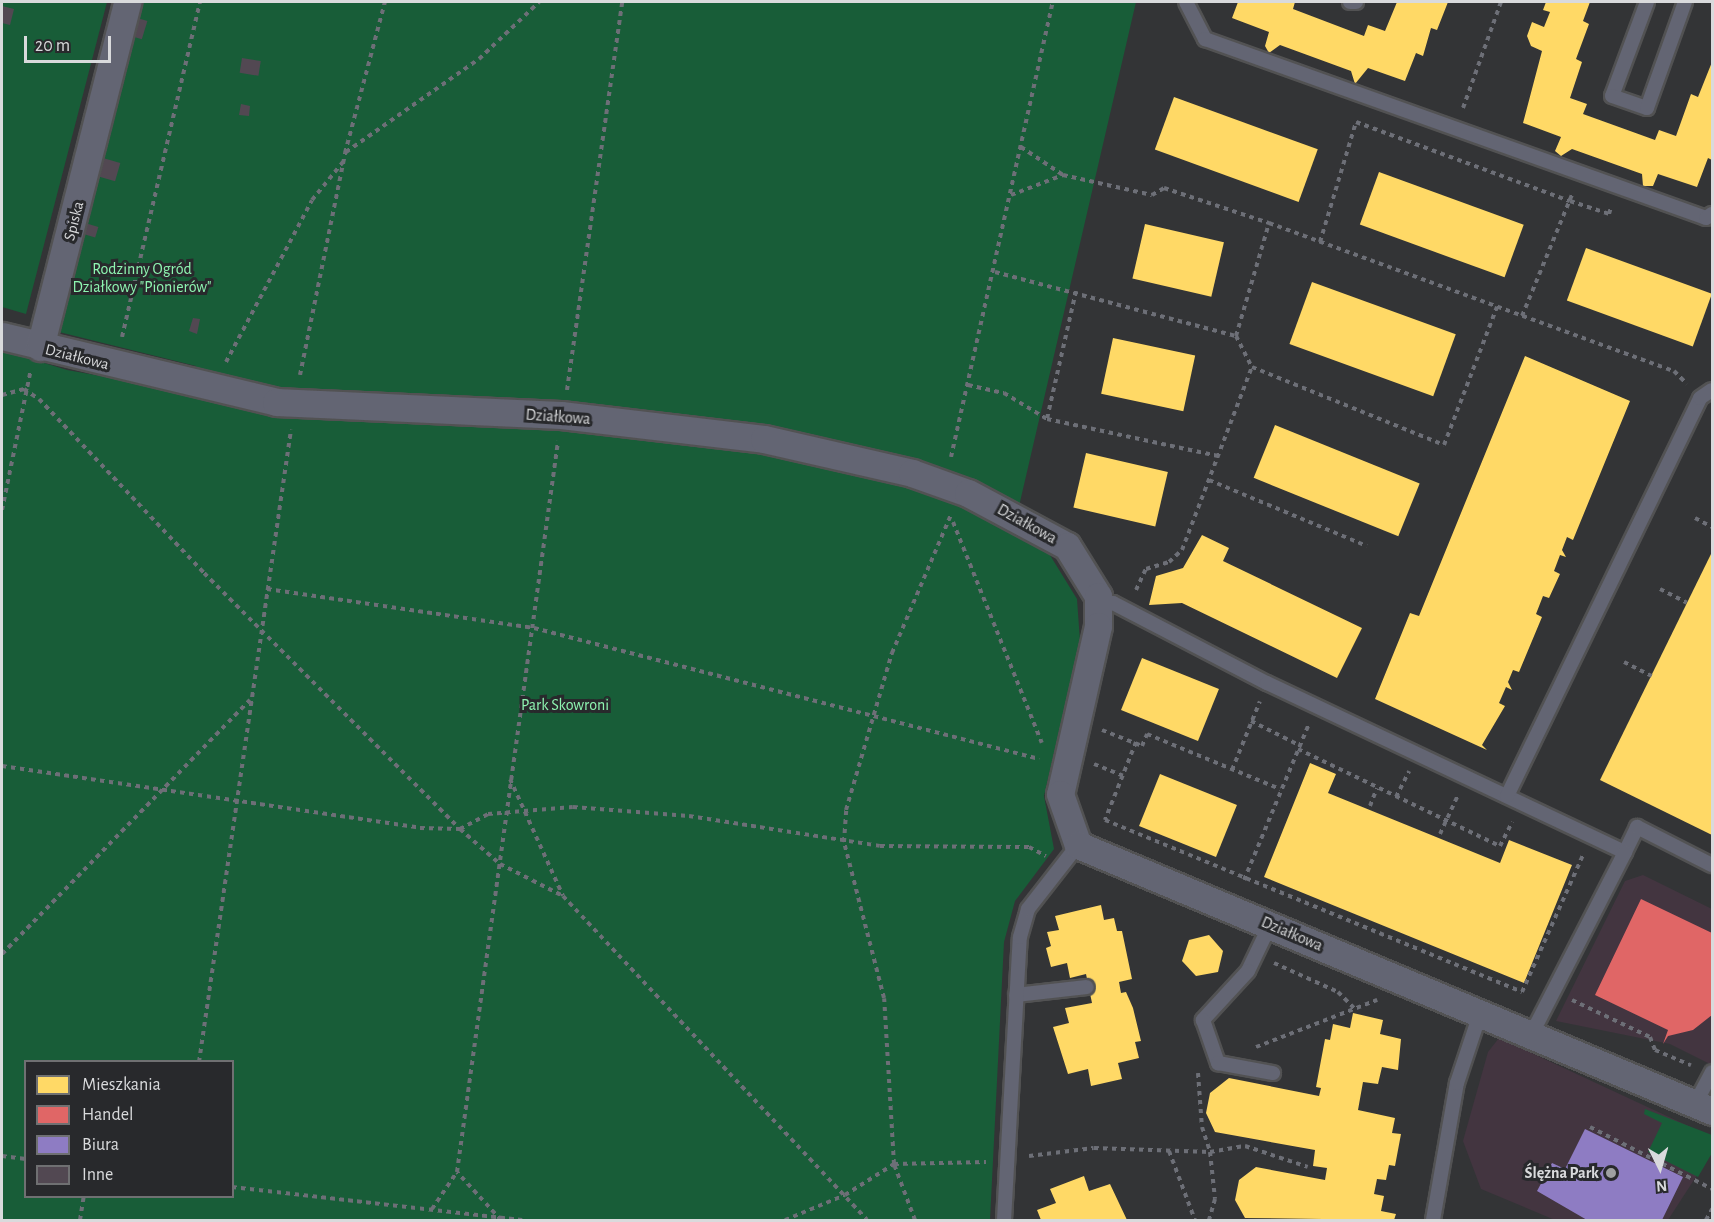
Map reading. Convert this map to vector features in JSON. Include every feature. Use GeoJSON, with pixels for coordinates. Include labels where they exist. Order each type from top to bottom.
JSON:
{"type":"FeatureCollection","features":[{"type":"Feature","properties":{"kind":"street","name":"Spiska"},"geometry":{"type":"LineString","coordinates":[[40,347],[127,2]]}},
{"type":"Feature","properties":{"kind":"street","name":"Działkowa"},"geometry":{"type":"LineString","coordinates":[[2,336],[177,381],[295,405],[561,415],[764,439],[946,484],[1066,546],[1088,575],[1100,605]]}},
{"type":"Feature","properties":{"kind":"street"},"geometry":{"type":"LineString","coordinates":[[1078,845],[1063,810],[1058,770],[1100,605]]}},
{"type":"Feature","properties":{"kind":"street","name":"Działkowa"},"geometry":{"type":"LineString","coordinates":[[1078,845],[1265,936],[1480,1014],[1528,1039],[1704,1108]]}},
{"type":"Feature","properties":{"kind":"lane"},"geometry":{"type":"LineString","coordinates":[[1186,2],[1205,39],[1706,218],[1713,214]]}},
{"type":"Feature","properties":{"kind":"lane"},"geometry":{"type":"LineString","coordinates":[[1350,2],[1356,2]]}},
{"type":"Feature","properties":{"kind":"lane"},"geometry":{"type":"LineString","coordinates":[[1647,2],[1612,96],[1647,108],[1685,2]]}},
{"type":"Feature","properties":{"kind":"lane"},"geometry":{"type":"LineString","coordinates":[[1507,796],[1700,398],[1713,390]]}},
{"type":"Feature","properties":{"kind":"lane"},"geometry":{"type":"LineString","coordinates":[[1100,605],[1113,603],[1267,683],[1625,852]]}},
{"type":"Feature","properties":{"kind":"lane"},"geometry":{"type":"LineString","coordinates":[[1528,1039],[1637,827],[1713,865]]}},
{"type":"Feature","properties":{"kind":"lane"},"geometry":{"type":"LineString","coordinates":[[1004,1221],[1016,995],[1028,909],[1060,865],[1078,845]]}},
{"type":"Feature","properties":{"kind":"lane"},"geometry":{"type":"LineString","coordinates":[[1265,936],[1248,972],[1203,1020],[1218,1063],[1273,1073]]}},
{"type":"Feature","properties":{"kind":"lane"},"geometry":{"type":"LineString","coordinates":[[1016,995],[1087,987]]}},
{"type":"Feature","properties":{"kind":"lane"},"geometry":{"type":"LineString","coordinates":[[1433,1221],[1457,1083],[1480,1014]]}},
{"type":"Feature","properties":{"kind":"lane"},"geometry":{"type":"LineString","coordinates":[[1704,1108],[1713,1072]]}},
{"type":"Feature","properties":{"kind":"path"},"geometry":{"type":"LineString","coordinates":[[119,348],[200,2]]}},
{"type":"Feature","properties":{"kind":"path"},"geometry":{"type":"LineString","coordinates":[[199,1060],[295,405],[343,161],[385,2]]}},
{"type":"Feature","properties":{"kind":"path"},"geometry":{"type":"LineString","coordinates":[[345,153],[478,59],[539,2]]}},
{"type":"Feature","properties":{"kind":"path"},"geometry":{"type":"LineString","coordinates":[[431,1209],[457,1172],[500,864],[505,812],[534,628],[561,415],[622,2]]}},
{"type":"Feature","properties":{"kind":"path"},"geometry":{"type":"LineString","coordinates":[[1053,2],[946,484],[952,522],[1058,770]]}},
{"type":"Feature","properties":{"kind":"path"},"geometry":{"type":"LineString","coordinates":[[1455,129],[1501,2]]}},
{"type":"Feature","properties":{"kind":"path"},"geometry":{"type":"LineString","coordinates":[[1320,242],[1365,97]]}},
{"type":"Feature","properties":{"kind":"path"},"geometry":{"type":"LineString","coordinates":[[1356,122],[1570,201]]}},
{"type":"Feature","properties":{"kind":"path"},"geometry":{"type":"LineString","coordinates":[[1021,147],[1063,175],[1152,195],[1164,188],[1320,242],[1674,371],[1700,398]]}},
{"type":"Feature","properties":{"kind":"path"},"geometry":{"type":"LineString","coordinates":[[177,381],[227,362],[312,200],[343,161]]}},
{"type":"Feature","properties":{"kind":"path"},"geometry":{"type":"LineString","coordinates":[[1522,316],[1581,174]]}},
{"type":"Feature","properties":{"kind":"path"},"geometry":{"type":"LineString","coordinates":[[1011,195],[1063,175]]}},
{"type":"Feature","properties":{"kind":"path"},"geometry":{"type":"LineString","coordinates":[[1269,224],[1236,336],[1252,367],[1444,445],[1497,307]]}},
{"type":"Feature","properties":{"kind":"path"},"geometry":{"type":"LineString","coordinates":[[994,272],[1098,296],[1097,303],[1236,336]]}},
{"type":"Feature","properties":{"kind":"path"},"geometry":{"type":"LineString","coordinates":[[1047,419],[1076,291]]}},
{"type":"Feature","properties":{"kind":"path"},"geometry":{"type":"LineString","coordinates":[[2,510],[24,389],[40,347]]}},
{"type":"Feature","properties":{"kind":"path"},"geometry":{"type":"LineString","coordinates":[[1136,590],[1146,569],[1169,562],[1182,550],[1252,367]]}},
{"type":"Feature","properties":{"kind":"path"},"geometry":{"type":"LineString","coordinates":[[968,385],[1004,393],[1047,419],[1218,456]]}},
{"type":"Feature","properties":{"kind":"path"},"geometry":{"type":"LineString","coordinates":[[2,394],[24,389]]}},
{"type":"Feature","properties":{"kind":"path"},"geometry":{"type":"LineString","coordinates":[[24,389],[460,829],[500,864],[563,896]]}},
{"type":"Feature","properties":{"kind":"path"},"geometry":{"type":"LineString","coordinates":[[1209,480],[1367,546]]}},
{"type":"Feature","properties":{"kind":"path"},"geometry":{"type":"LineString","coordinates":[[1695,518],[1713,527]]}},
{"type":"Feature","properties":{"kind":"path"},"geometry":{"type":"LineString","coordinates":[[915,1221],[894,1164],[884,998],[844,842],[846,810],[892,653],[952,522]]}},
{"type":"Feature","properties":{"kind":"path"},"geometry":{"type":"LineString","coordinates":[[267,589],[534,628],[1038,758],[1058,770]]}},
{"type":"Feature","properties":{"kind":"path"},"geometry":{"type":"LineString","coordinates":[[1660,589],[1688,603]]}},
{"type":"Feature","properties":{"kind":"path"},"geometry":{"type":"LineString","coordinates":[[1624,662],[1652,676]]}},
{"type":"Feature","properties":{"kind":"path"},"geometry":{"type":"LineString","coordinates":[[1232,770],[1267,683]]}},
{"type":"Feature","properties":{"kind":"path"},"geometry":{"type":"LineString","coordinates":[[2,954],[168,789],[252,698]]}},
{"type":"Feature","properties":{"kind":"path"},"geometry":{"type":"LineString","coordinates":[[1244,880],[1311,718]]}},
{"type":"Feature","properties":{"kind":"path"},"geometry":{"type":"LineString","coordinates":[[1251,721],[1377,788],[1500,846],[1514,817],[1524,822]]}},
{"type":"Feature","properties":{"kind":"path"},"geometry":{"type":"LineString","coordinates":[[1101,729],[1142,746],[1147,734],[1280,789]]}},
{"type":"Feature","properties":{"kind":"path"},"geometry":{"type":"LineString","coordinates":[[1136,742],[1105,820],[1244,880],[1522,992],[1583,853],[1574,848]]}},
{"type":"Feature","properties":{"kind":"path"},"geometry":{"type":"LineString","coordinates":[[1401,762],[1421,772]]}},
{"type":"Feature","properties":{"kind":"path"},"geometry":{"type":"LineString","coordinates":[[1094,764],[1123,776]]}},
{"type":"Feature","properties":{"kind":"path"},"geometry":{"type":"LineString","coordinates":[[2,766],[237,799],[420,828],[460,829],[488,813],[573,807],[689,816],[844,842],[1029,847],[1060,865]]}},
{"type":"Feature","properties":{"kind":"path"},"geometry":{"type":"LineString","coordinates":[[1396,797],[1412,768]]}},
{"type":"Feature","properties":{"kind":"path"},"geometry":{"type":"LineString","coordinates":[[510,779],[563,896],[867,1221]]}},
{"type":"Feature","properties":{"kind":"path"},"geometry":{"type":"LineString","coordinates":[[1450,787],[1460,792]]}},
{"type":"Feature","properties":{"kind":"path"},"geometry":{"type":"LineString","coordinates":[[1370,806],[1377,788]]}},
{"type":"Feature","properties":{"kind":"path"},"geometry":{"type":"LineString","coordinates":[[1440,834],[1445,822]]}},
{"type":"Feature","properties":{"kind":"path"},"geometry":{"type":"LineString","coordinates":[[1265,936],[1277,966],[1338,992],[1358,1011]]}},
{"type":"Feature","properties":{"kind":"path"},"geometry":{"type":"LineString","coordinates":[[1590,1127],[1618,1139],[1713,1189]]}},
{"type":"Feature","properties":{"kind":"path"},"geometry":{"type":"LineString","coordinates":[[785,1221],[844,1194],[894,1164],[1008,1161],[1094,1148],[1210,1152],[1245,1146],[1308,1167]]}},
{"type":"Feature","properties":{"kind":"path"},"geometry":{"type":"LineString","coordinates":[[1169,1151],[1196,1221]]}},
{"type":"Feature","properties":{"kind":"path"},"geometry":{"type":"LineString","coordinates":[[1209,1221],[1215,1199],[1210,1152]]}},
{"type":"Feature","properties":{"kind":"path"},"geometry":{"type":"LineString","coordinates":[[2,1156],[24,1159]]}},
{"type":"Feature","properties":{"kind":"path"},"geometry":{"type":"LineString","coordinates":[[457,1172],[494,1218],[501,1221]]}},
{"type":"Feature","properties":{"kind":"path"},"geometry":{"type":"LineString","coordinates":[[234,1187],[522,1221]]}},
{"type":"Feature","properties":{"kind":"path"},"geometry":{"type":"LineString","coordinates":[[80,1221],[84,1198]]}},
{"type":"Feature","properties":{"kind":"path"},"geometry":{"type":"LineString","coordinates":[[1706,1221],[1713,1209]]}},
{"type":"Feature","properties":{"kind":"shaded area"},"geometry":{"type":"Polygon","coordinates":[[[1643,875],[1712,909],[1712,1065],[1670,1044],[1556,1021],[1625,881],[1643,875]]]}},
{"type":"Feature","properties":{"kind":"shaded area"},"geometry":{"type":"Polygon","coordinates":[[[1499,1038],[1712,1137],[1712,1152],[1668,1220],[1555,1220],[1481,1189],[1463,1141],[1488,1052],[1499,1038]]]}},
{"type":"Feature","properties":{"kind":"green space","name":"Rodzinny Ogród Działkowy \"Pionierów\""},"geometry":{"type":"Polygon","coordinates":[[[2,2],[107,2],[26,314],[2,307],[2,2]]]}},
{"type":"Feature","properties":{"kind":"green space","name":"Park Skowroni"},"geometry":{"type":"Polygon","coordinates":[[[137,2],[1136,2],[1020,502],[1023,528],[1045,547],[1077,599],[1080,641],[1044,796],[1054,849],[1015,901],[1004,942],[990,1220],[2,1220],[2,350],[67,370],[190,392],[196,366],[55,331],[137,2]]]}},
{"type":"Feature","properties":{"kind":"green space"},"geometry":{"type":"Polygon","coordinates":[[[1645,1109],[1712,1135],[1712,1153],[1698,1177],[1648,1152],[1662,1123],[1644,1114],[1645,1109]]]}},
{"type":"Feature","properties":{"kind":"building: Mieszkania"},"geometry":{"type":"Polygon","coordinates":[[[1238,2],[1295,2],[1293,9],[1364,36],[1368,25],[1385,31],[1397,2],[1448,2],[1437,30],[1431,28],[1423,56],[1416,53],[1405,81],[1368,68],[1355,84],[1351,71],[1280,45],[1269,53],[1265,46],[1269,32],[1232,18],[1238,2]]]}},
{"type":"Feature","properties":{"kind":"building: Mieszkania"},"geometry":{"type":"Polygon","coordinates":[[[1546,2],[1590,2],[1583,21],[1589,24],[1576,59],[1582,62],[1570,98],[1587,104],[1583,114],[1655,140],[1659,130],[1676,136],[1691,94],[1698,97],[1712,62],[1712,160],[1708,158],[1697,187],[1658,174],[1653,186],[1643,186],[1642,174],[1572,149],[1561,156],[1555,151],[1561,137],[1523,123],[1542,51],[1531,46],[1527,36],[1532,22],[1544,27],[1550,12],[1543,10],[1546,2]]]}},
{"type":"Feature","properties":{"kind":"building: Mieszkania"},"geometry":{"type":"Polygon","coordinates":[[[1174,97],[1318,149],[1299,202],[1155,150],[1174,97]]]}},
{"type":"Feature","properties":{"kind":"building: Mieszkania"},"geometry":{"type":"Polygon","coordinates":[[[1379,172],[1524,225],[1505,277],[1360,225],[1379,172]]]}},
{"type":"Feature","properties":{"kind":"building: Mieszkania"},"geometry":{"type":"Polygon","coordinates":[[[1145,224],[1224,242],[1211,297],[1132,279],[1145,224]]]}},
{"type":"Feature","properties":{"kind":"building: Mieszkania"},"geometry":{"type":"Polygon","coordinates":[[[1586,248],[1712,294],[1693,346],[1567,301],[1586,248]]]}},
{"type":"Feature","properties":{"kind":"building: Mieszkania"},"geometry":{"type":"Polygon","coordinates":[[[1312,282],[1456,334],[1433,396],[1289,344],[1312,282]]]}},
{"type":"Feature","properties":{"kind":"building: Mieszkania"},"geometry":{"type":"Polygon","coordinates":[[[1113,338],[1195,355],[1183,411],[1101,394],[1113,338]]]}},
{"type":"Feature","properties":{"kind":"building: Mieszkania"},"geometry":{"type":"Polygon","coordinates":[[[1525,356],[1630,401],[1573,540],[1567,537],[1562,550],[1566,557],[1560,555],[1554,571],[1560,574],[1549,598],[1543,596],[1536,614],[1542,617],[1519,672],[1513,670],[1508,682],[1512,690],[1506,687],[1499,703],[1505,706],[1482,745],[1487,750],[1375,699],[1410,613],[1419,616],[1525,356]]]}},
{"type":"Feature","properties":{"kind":"building: Mieszkania"},"geometry":{"type":"Polygon","coordinates":[[[1275,425],[1420,483],[1398,536],[1254,478],[1275,425]]]}},
{"type":"Feature","properties":{"kind":"building: Mieszkania"},"geometry":{"type":"Polygon","coordinates":[[[1086,453],[1168,472],[1155,526],[1073,508],[1086,453]]]}},
{"type":"Feature","properties":{"kind":"building: Mieszkania"},"geometry":{"type":"Polygon","coordinates":[[[1202,535],[1229,548],[1223,561],[1362,628],[1337,678],[1182,603],[1149,605],[1156,576],[1183,568],[1202,535]]]}},
{"type":"Feature","properties":{"kind":"building: Mieszkania"},"geometry":{"type":"Polygon","coordinates":[[[1712,552],[1712,835],[1600,780],[1712,552]]]}},
{"type":"Feature","properties":{"kind":"building: Mieszkania"},"geometry":{"type":"Polygon","coordinates":[[[1142,658],[1219,689],[1198,741],[1121,710],[1142,658]]]}},
{"type":"Feature","properties":{"kind":"building: Mieszkania"},"geometry":{"type":"Polygon","coordinates":[[[1310,763],[1336,774],[1328,793],[1500,863],[1509,840],[1572,865],[1524,983],[1264,877],[1310,763]]]}},
{"type":"Feature","properties":{"kind":"building: Mieszkania"},"geometry":{"type":"Polygon","coordinates":[[[1160,774],[1237,805],[1216,857],[1139,826],[1160,774]]]}},
{"type":"Feature","properties":{"kind":"building: Mieszkania"},"geometry":{"type":"Polygon","coordinates":[[[1101,905],[1104,920],[1114,918],[1117,931],[1122,931],[1132,979],[1119,982],[1121,993],[1126,992],[1133,1008],[1141,1041],[1135,1042],[1139,1058],[1118,1063],[1122,1079],[1091,1086],[1088,1069],[1068,1074],[1053,1027],[1069,1023],[1065,1008],[1092,1003],[1086,974],[1070,978],[1067,963],[1051,967],[1046,948],[1051,946],[1047,932],[1059,930],[1055,916],[1101,905]]]}},
{"type":"Feature","properties":{"kind":"building: Mieszkania"},"geometry":{"type":"Polygon","coordinates":[[[1209,935],[1223,951],[1218,972],[1196,976],[1182,961],[1189,940],[1209,935]]]}},
{"type":"Feature","properties":{"kind":"building: Mieszkania"},"geometry":{"type":"Polygon","coordinates":[[[1353,1013],[1383,1020],[1380,1034],[1401,1039],[1398,1070],[1382,1067],[1378,1084],[1363,1082],[1358,1110],[1395,1118],[1392,1133],[1401,1134],[1395,1166],[1389,1165],[1386,1180],[1377,1179],[1374,1194],[1384,1196],[1381,1211],[1396,1214],[1394,1220],[1245,1218],[1235,1200],[1239,1180],[1256,1167],[1325,1180],[1327,1168],[1313,1166],[1315,1150],[1215,1132],[1206,1113],[1210,1093],[1229,1078],[1319,1096],[1321,1088],[1316,1087],[1325,1039],[1330,1040],[1333,1024],[1350,1028],[1353,1013]]]}},
{"type":"Feature","properties":{"kind":"building: Mieszkania"},"geometry":{"type":"Polygon","coordinates":[[[1084,1176],[1089,1191],[1110,1184],[1127,1220],[1041,1220],[1037,1210],[1056,1203],[1050,1189],[1084,1176]]]}},
{"type":"Feature","properties":{"kind":"building: Handel"},"geometry":{"type":"Polygon","coordinates":[[[1641,899],[1712,933],[1712,1015],[1693,1030],[1668,1036],[1663,1044],[1668,1030],[1595,995],[1641,899]]]}},
{"type":"Feature","properties":{"kind":"building: Biura","name":"Ślężna Park"},"geometry":{"type":"Polygon","coordinates":[[[1585,1129],[1683,1177],[1662,1220],[1587,1220],[1537,1191],[1552,1163],[1565,1169],[1585,1129]]]}},
{"type":"Feature","properties":{"kind":"building: Inne"},"geometry":{"type":"Polygon","coordinates":[[[2,6],[14,9],[10,25],[2,23],[2,6]]]}},
{"type":"Feature","properties":{"kind":"building: Inne"},"geometry":{"type":"Polygon","coordinates":[[[134,17],[147,21],[142,39],[128,35],[134,17]]]}},
{"type":"Feature","properties":{"kind":"building: Inne"},"geometry":{"type":"Polygon","coordinates":[[[242,58],[261,61],[258,76],[240,73],[242,58]]]}},
{"type":"Feature","properties":{"kind":"building: Inne"},"geometry":{"type":"Polygon","coordinates":[[[241,104],[250,106],[249,116],[239,115],[241,104]]]}},
{"type":"Feature","properties":{"kind":"building: Inne"},"geometry":{"type":"Polygon","coordinates":[[[103,158],[120,163],[115,181],[98,176],[103,158]]]}},
{"type":"Feature","properties":{"kind":"building: Inne"},"geometry":{"type":"Polygon","coordinates":[[[85,223],[98,227],[95,238],[82,234],[85,223]]]}},
{"type":"Feature","properties":{"kind":"building: Inne"},"geometry":{"type":"Polygon","coordinates":[[[193,318],[200,319],[197,334],[189,331],[193,318]]]}},
{"type":"Feature","properties":{"kind":"place","name":"Ślężna Park"},"geometry":{"type":"Point","coordinates":[1611,1173]}}]}
